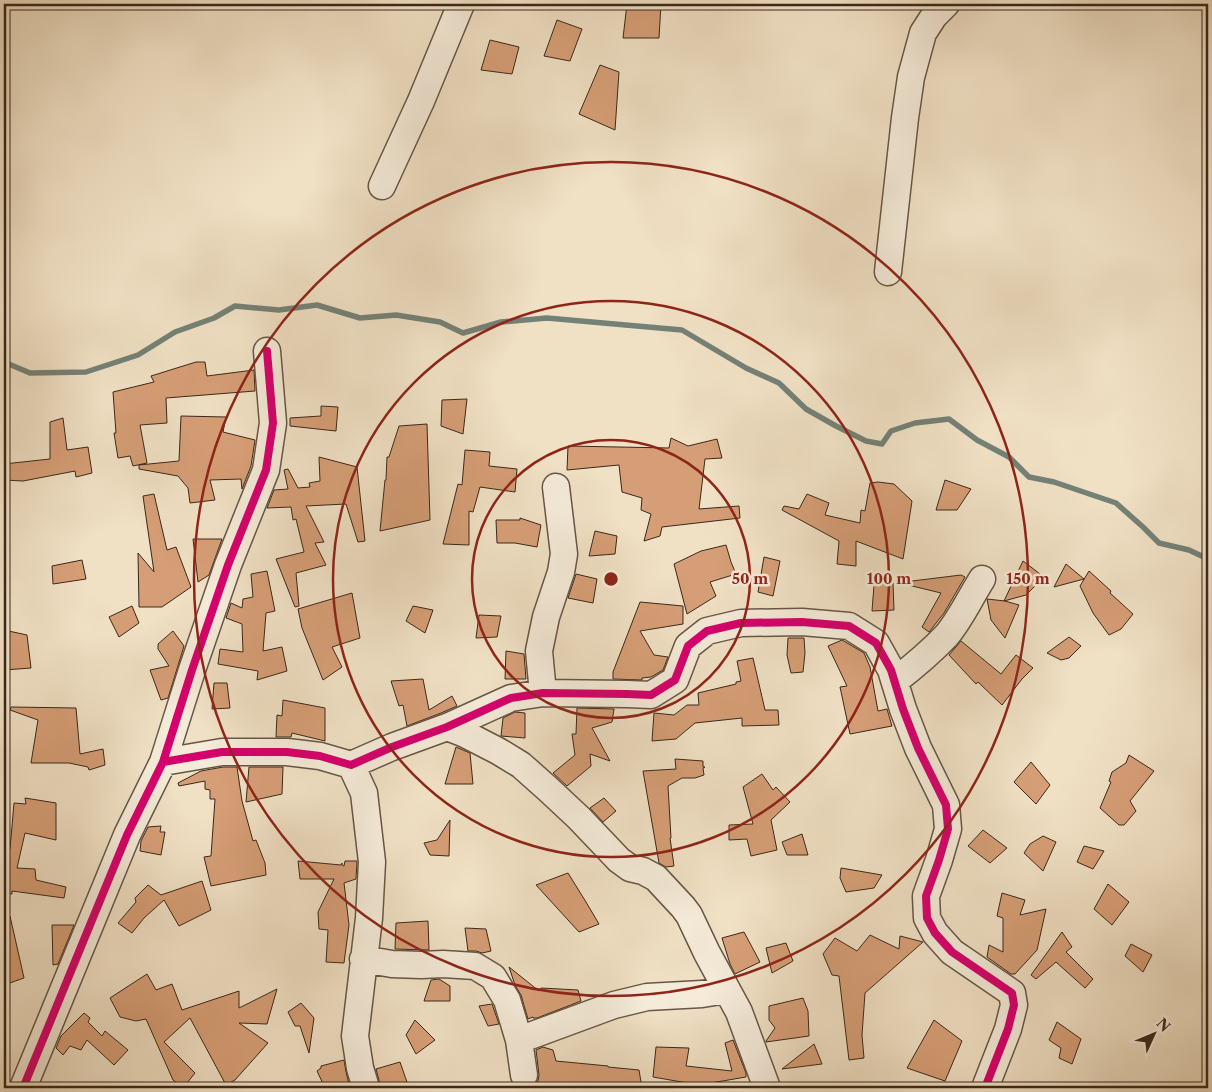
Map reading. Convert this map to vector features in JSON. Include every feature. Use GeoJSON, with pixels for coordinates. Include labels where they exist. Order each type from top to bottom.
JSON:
{"type":"FeatureCollection","features":[{"type":"Feature","properties":{"kind":"street"},"geometry":{"type":"LineString","coordinates":[[382,186],[421,101],[461,4]]}},
{"type":"Feature","properties":{"kind":"street"},"geometry":{"type":"LineString","coordinates":[[888,272],[911,77],[923,33],[934,16],[946,4]]}},
{"type":"Feature","properties":{"kind":"street"},"geometry":{"type":"LineString","coordinates":[[23,1088],[127,835],[163,762],[228,565],[266,470],[273,423],[267,351]]}},
{"type":"Feature","properties":{"kind":"street"},"geometry":{"type":"LineString","coordinates":[[543,694],[539,652],[546,617],[561,572],[564,554],[556,487]]}},
{"type":"Feature","properties":{"kind":"street"},"geometry":{"type":"LineString","coordinates":[[895,682],[924,658],[947,634],[964,611],[982,579]]}},
{"type":"Feature","properties":{"kind":"street"},"geometry":{"type":"LineString","coordinates":[[163,762],[222,752],[286,752],[320,756],[351,765],[392,747],[447,727],[511,698],[543,694],[651,695],[675,680],[688,646],[707,631],[741,623],[802,622],[849,626],[876,642],[891,670],[918,748],[946,805],[948,829],[926,896],[927,918],[935,933],[952,952],[1012,993],[1014,1005],[1008,1029],[985,1088]]}},
{"type":"Feature","properties":{"kind":"street"},"geometry":{"type":"LineString","coordinates":[[447,727],[482,742],[521,766],[579,818],[619,860],[630,868],[644,871],[656,878],[684,907],[739,1012],[767,1088]]}},
{"type":"Feature","properties":{"kind":"street"},"geometry":{"type":"LineString","coordinates":[[351,765],[364,793],[372,862],[355,1036],[360,1068],[366,1088]]}},
{"type":"Feature","properties":{"kind":"street"},"geometry":{"type":"LineString","coordinates":[[363,959],[392,964],[474,966],[494,978],[507,1000],[519,1040],[524,1075]]}},
{"type":"Feature","properties":{"kind":"street"},"geometry":{"type":"LineString","coordinates":[[519,1040],[614,1005],[630,1001],[647,997],[702,994],[727,990]]}},
{"type":"Feature","properties":{"kind":"building"},"geometry":{"type":"Polygon","coordinates":[[[627,4],[661,4],[659,38],[623,38],[627,4]]]}},
{"type":"Feature","properties":{"kind":"building"},"geometry":{"type":"Polygon","coordinates":[[[557,20],[582,29],[570,61],[544,56],[557,20]]]}},
{"type":"Feature","properties":{"kind":"building"},"geometry":{"type":"Polygon","coordinates":[[[490,40],[519,47],[512,74],[481,70],[490,40]]]}},
{"type":"Feature","properties":{"kind":"building"},"geometry":{"type":"Polygon","coordinates":[[[600,65],[619,72],[615,130],[579,114],[600,65]]]}},
{"type":"Feature","properties":{"kind":"building"},"geometry":{"type":"Polygon","coordinates":[[[196,362],[205,362],[207,376],[254,370],[255,391],[166,398],[167,423],[140,425],[147,463],[133,466],[130,456],[118,458],[114,433],[116,433],[113,392],[154,382],[151,376],[196,362]]]}},
{"type":"Feature","properties":{"kind":"building"},"geometry":{"type":"Polygon","coordinates":[[[467,399],[463,434],[441,426],[442,400],[467,399]]]}},
{"type":"Feature","properties":{"kind":"building"},"geometry":{"type":"Polygon","coordinates":[[[321,406],[338,407],[336,431],[290,426],[290,418],[321,416],[321,406]]]}},
{"type":"Feature","properties":{"kind":"building"},"geometry":{"type":"Polygon","coordinates":[[[181,416],[226,417],[223,432],[255,440],[251,466],[242,489],[241,479],[210,480],[215,500],[190,503],[188,488],[178,476],[139,469],[139,465],[179,461],[181,416]]]}},
{"type":"Feature","properties":{"kind":"building"},"geometry":{"type":"Polygon","coordinates":[[[63,418],[67,450],[88,447],[92,473],[76,477],[75,471],[23,481],[4,480],[4,464],[50,459],[50,422],[63,418]]]}},
{"type":"Feature","properties":{"kind":"building"},"geometry":{"type":"Polygon","coordinates":[[[427,424],[430,520],[380,531],[387,457],[389,457],[399,426],[427,424]]]}},
{"type":"Feature","properties":{"kind":"building"},"geometry":{"type":"Polygon","coordinates":[[[671,438],[688,446],[717,439],[722,458],[705,459],[699,509],[739,506],[740,518],[662,527],[660,536],[644,541],[651,514],[641,510],[642,498],[622,492],[619,465],[567,470],[568,446],[669,448],[671,438]]]}},
{"type":"Feature","properties":{"kind":"building"},"geometry":{"type":"Polygon","coordinates":[[[465,450],[490,452],[489,466],[517,469],[515,492],[480,487],[473,512],[469,511],[469,545],[443,544],[458,484],[462,485],[465,450]]]}},
{"type":"Feature","properties":{"kind":"building"},"geometry":{"type":"Polygon","coordinates":[[[319,457],[357,467],[365,541],[358,542],[346,504],[306,506],[324,542],[315,543],[326,565],[296,573],[299,606],[295,607],[276,559],[304,552],[296,519],[293,520],[291,507],[267,508],[274,490],[288,489],[284,470],[288,469],[298,488],[310,487],[309,483],[320,481],[319,457]]]}},
{"type":"Feature","properties":{"kind":"building"},"geometry":{"type":"Polygon","coordinates":[[[945,480],[971,489],[957,510],[936,510],[945,480]]]}},
{"type":"Feature","properties":{"kind":"building"},"geometry":{"type":"Polygon","coordinates":[[[870,483],[894,484],[912,501],[903,559],[856,541],[856,566],[837,564],[839,541],[782,510],[784,506],[799,509],[807,494],[829,503],[825,515],[860,523],[861,510],[865,511],[870,483]]]}},
{"type":"Feature","properties":{"kind":"building"},"geometry":{"type":"Polygon","coordinates":[[[154,494],[167,550],[176,547],[191,587],[162,607],[139,607],[138,553],[154,572],[143,496],[154,494]]]}},
{"type":"Feature","properties":{"kind":"building"},"geometry":{"type":"Polygon","coordinates":[[[520,518],[541,525],[537,547],[515,543],[497,543],[496,520],[520,520],[520,518]]]}},
{"type":"Feature","properties":{"kind":"building"},"geometry":{"type":"Polygon","coordinates":[[[595,531],[617,536],[615,554],[589,556],[595,531]]]}},
{"type":"Feature","properties":{"kind":"building"},"geometry":{"type":"Polygon","coordinates":[[[193,539],[222,539],[209,575],[198,582],[193,539]]]}},
{"type":"Feature","properties":{"kind":"building"},"geometry":{"type":"Polygon","coordinates":[[[726,545],[736,574],[710,582],[716,596],[687,614],[674,564],[701,551],[726,545]]]}},
{"type":"Feature","properties":{"kind":"building"},"geometry":{"type":"Polygon","coordinates":[[[764,557],[780,561],[773,596],[758,592],[764,557]]]}},
{"type":"Feature","properties":{"kind":"building"},"geometry":{"type":"Polygon","coordinates":[[[82,560],[86,579],[53,584],[52,566],[82,560]]]}},
{"type":"Feature","properties":{"kind":"building"},"geometry":{"type":"Polygon","coordinates":[[[1023,561],[1044,577],[1026,595],[1004,601],[1023,561]]]}},
{"type":"Feature","properties":{"kind":"building"},"geometry":{"type":"Polygon","coordinates":[[[1066,564],[1084,579],[1054,587],[1066,564]]]}},
{"type":"Feature","properties":{"kind":"building"},"geometry":{"type":"Polygon","coordinates":[[[267,571],[275,611],[266,613],[263,651],[282,647],[287,671],[257,680],[258,671],[218,664],[220,649],[243,652],[242,624],[226,618],[231,603],[242,608],[243,599],[253,597],[251,574],[267,571]]]}},
{"type":"Feature","properties":{"kind":"building"},"geometry":{"type":"Polygon","coordinates":[[[1089,571],[1133,614],[1121,629],[1109,635],[1093,613],[1080,586],[1089,571]]]}},
{"type":"Feature","properties":{"kind":"building"},"geometry":{"type":"Polygon","coordinates":[[[576,574],[597,579],[593,603],[568,598],[576,574]]]}},
{"type":"Feature","properties":{"kind":"building"},"geometry":{"type":"Polygon","coordinates":[[[961,575],[965,577],[944,613],[929,632],[922,627],[941,593],[904,584],[904,582],[961,575]]]}},
{"type":"Feature","properties":{"kind":"building"},"geometry":{"type":"Polygon","coordinates":[[[893,583],[894,610],[872,611],[874,585],[893,583]]]}},
{"type":"Feature","properties":{"kind":"building"},"geometry":{"type":"Polygon","coordinates":[[[352,593],[360,638],[332,647],[342,667],[323,680],[302,628],[298,609],[352,593]]]}},
{"type":"Feature","properties":{"kind":"building"},"geometry":{"type":"Polygon","coordinates":[[[987,599],[1019,605],[1005,638],[991,620],[987,599]]]}},
{"type":"Feature","properties":{"kind":"building"},"geometry":{"type":"Polygon","coordinates":[[[640,602],[683,606],[683,624],[640,631],[654,655],[668,657],[663,670],[651,677],[642,678],[642,680],[613,679],[613,672],[640,602]]]}},
{"type":"Feature","properties":{"kind":"building"},"geometry":{"type":"Polygon","coordinates":[[[132,606],[139,623],[119,637],[109,617],[132,606]]]}},
{"type":"Feature","properties":{"kind":"building"},"geometry":{"type":"Polygon","coordinates":[[[413,606],[433,610],[425,633],[406,621],[413,606]]]}},
{"type":"Feature","properties":{"kind":"building"},"geometry":{"type":"Polygon","coordinates":[[[479,615],[501,616],[497,637],[476,638],[479,615]]]}},
{"type":"Feature","properties":{"kind":"building"},"geometry":{"type":"Polygon","coordinates":[[[4,630],[27,635],[31,668],[4,670],[4,630]]]}},
{"type":"Feature","properties":{"kind":"building"},"geometry":{"type":"Polygon","coordinates":[[[173,631],[184,646],[168,698],[161,700],[150,670],[169,666],[158,649],[158,644],[173,631]]]}},
{"type":"Feature","properties":{"kind":"building"},"geometry":{"type":"Polygon","coordinates":[[[1069,637],[1081,646],[1069,658],[1061,660],[1047,653],[1069,637]]]}},
{"type":"Feature","properties":{"kind":"building"},"geometry":{"type":"Polygon","coordinates":[[[788,638],[804,638],[803,672],[791,673],[787,655],[788,638]]]}},
{"type":"Feature","properties":{"kind":"building"},"geometry":{"type":"Polygon","coordinates":[[[842,640],[864,653],[870,667],[878,711],[887,709],[892,726],[850,734],[840,687],[847,686],[828,646],[842,640]]]}},
{"type":"Feature","properties":{"kind":"building"},"geometry":{"type":"Polygon","coordinates":[[[961,641],[1001,674],[1016,655],[1033,668],[1002,705],[978,682],[976,684],[949,655],[961,641]]]}},
{"type":"Feature","properties":{"kind":"building"},"geometry":{"type":"Polygon","coordinates":[[[506,651],[524,654],[526,679],[505,679],[506,651]]]}},
{"type":"Feature","properties":{"kind":"building"},"geometry":{"type":"Polygon","coordinates":[[[753,658],[765,710],[778,710],[779,725],[742,726],[742,718],[695,723],[676,739],[652,741],[654,713],[674,715],[687,705],[699,705],[698,693],[736,684],[736,682],[741,681],[737,661],[753,658]]]}},
{"type":"Feature","properties":{"kind":"building"},"geometry":{"type":"Polygon","coordinates":[[[423,679],[429,710],[452,696],[457,706],[407,726],[403,705],[399,706],[391,681],[423,679]]]}},
{"type":"Feature","properties":{"kind":"building"},"geometry":{"type":"Polygon","coordinates":[[[214,683],[227,683],[230,708],[212,709],[214,683]]]}},
{"type":"Feature","properties":{"kind":"building"},"geometry":{"type":"Polygon","coordinates":[[[283,700],[325,708],[325,741],[292,733],[291,737],[276,737],[277,715],[282,716],[283,700]]]}},
{"type":"Feature","properties":{"kind":"building"},"geometry":{"type":"Polygon","coordinates":[[[11,707],[76,708],[80,754],[103,749],[105,765],[89,770],[88,767],[69,763],[31,763],[38,720],[10,710],[11,707]]]}},
{"type":"Feature","properties":{"kind":"building"},"geometry":{"type":"Polygon","coordinates":[[[577,708],[614,709],[612,722],[592,728],[610,761],[590,754],[591,766],[567,786],[553,773],[575,755],[572,734],[576,734],[577,708]]]}},
{"type":"Feature","properties":{"kind":"building"},"geometry":{"type":"Polygon","coordinates":[[[515,712],[525,713],[525,738],[501,736],[503,718],[515,712]]]}},
{"type":"Feature","properties":{"kind":"building"},"geometry":{"type":"Polygon","coordinates":[[[456,747],[470,753],[473,784],[445,784],[456,747]]]}},
{"type":"Feature","properties":{"kind":"building"},"geometry":{"type":"Polygon","coordinates":[[[1129,755],[1154,771],[1130,801],[1136,811],[1124,825],[1119,825],[1100,808],[1111,782],[1109,781],[1112,772],[1126,763],[1129,755]]]}},
{"type":"Feature","properties":{"kind":"building"},"geometry":{"type":"Polygon","coordinates":[[[675,759],[703,761],[703,767],[705,767],[703,768],[704,775],[695,778],[682,778],[668,786],[670,838],[674,866],[666,867],[659,863],[643,771],[676,769],[675,759]]]}},
{"type":"Feature","properties":{"kind":"building"},"geometry":{"type":"Polygon","coordinates":[[[1031,762],[1050,785],[1036,804],[1014,782],[1031,762]]]}},
{"type":"Feature","properties":{"kind":"building"},"geometry":{"type":"Polygon","coordinates":[[[223,767],[237,767],[242,801],[253,841],[256,840],[265,863],[266,875],[211,886],[204,857],[211,856],[215,799],[210,799],[210,790],[205,789],[205,781],[179,786],[178,783],[201,771],[223,767]]]}},
{"type":"Feature","properties":{"kind":"building"},"geometry":{"type":"Polygon","coordinates":[[[249,767],[283,767],[282,794],[246,802],[249,767]]]}},
{"type":"Feature","properties":{"kind":"building"},"geometry":{"type":"Polygon","coordinates":[[[762,774],[773,790],[776,787],[790,802],[771,820],[777,850],[751,856],[747,839],[729,840],[729,825],[753,824],[743,787],[762,774]]]}},
{"type":"Feature","properties":{"kind":"building"},"geometry":{"type":"Polygon","coordinates":[[[25,798],[56,803],[56,840],[25,833],[17,868],[35,869],[36,880],[66,887],[64,898],[12,891],[12,894],[9,894],[8,890],[4,890],[6,868],[4,848],[10,849],[14,803],[26,804],[25,798]]]}},
{"type":"Feature","properties":{"kind":"building"},"geometry":{"type":"Polygon","coordinates":[[[604,798],[616,811],[603,822],[590,808],[604,798]]]}},
{"type":"Feature","properties":{"kind":"building"},"geometry":{"type":"Polygon","coordinates":[[[450,820],[449,856],[430,855],[424,843],[437,840],[450,820]]]}},
{"type":"Feature","properties":{"kind":"building"},"geometry":{"type":"Polygon","coordinates":[[[161,826],[160,832],[165,832],[161,855],[140,851],[141,841],[148,827],[161,826]]]}},
{"type":"Feature","properties":{"kind":"building"},"geometry":{"type":"Polygon","coordinates":[[[983,830],[1007,848],[990,863],[968,846],[983,830]]]}},
{"type":"Feature","properties":{"kind":"building"},"geometry":{"type":"Polygon","coordinates":[[[802,834],[808,855],[787,855],[782,842],[802,834]]]}},
{"type":"Feature","properties":{"kind":"building"},"geometry":{"type":"Polygon","coordinates":[[[1043,836],[1056,842],[1043,871],[1024,853],[1030,844],[1043,836]]]}},
{"type":"Feature","properties":{"kind":"building"},"geometry":{"type":"Polygon","coordinates":[[[1084,846],[1104,851],[1093,869],[1077,862],[1084,846]]]}},
{"type":"Feature","properties":{"kind":"building"},"geometry":{"type":"Polygon","coordinates":[[[298,861],[341,865],[342,863],[344,866],[345,861],[357,861],[356,879],[344,883],[349,925],[344,963],[326,962],[328,930],[319,929],[318,912],[334,879],[300,879],[298,861]]]}},
{"type":"Feature","properties":{"kind":"building"},"geometry":{"type":"Polygon","coordinates":[[[841,868],[882,875],[874,888],[846,892],[840,878],[841,868]]]}},
{"type":"Feature","properties":{"kind":"building"},"geometry":{"type":"Polygon","coordinates":[[[568,873],[599,924],[579,932],[536,885],[568,873]]]}},
{"type":"Feature","properties":{"kind":"building"},"geometry":{"type":"Polygon","coordinates":[[[202,881],[211,910],[179,926],[164,900],[144,918],[132,933],[118,923],[136,902],[135,898],[148,885],[161,895],[202,881]]]}},
{"type":"Feature","properties":{"kind":"building"},"geometry":{"type":"Polygon","coordinates":[[[1108,884],[1129,902],[1112,925],[1094,909],[1108,884]]]}},
{"type":"Feature","properties":{"kind":"building"},"geometry":{"type":"Polygon","coordinates":[[[1002,893],[1025,900],[1020,915],[1046,909],[1037,950],[1015,974],[1011,974],[987,957],[989,945],[1003,952],[1003,918],[997,916],[1002,893]]]}},
{"type":"Feature","properties":{"kind":"building"},"geometry":{"type":"Polygon","coordinates":[[[10,916],[24,978],[4,985],[4,917],[10,916]]]}},
{"type":"Feature","properties":{"kind":"building"},"geometry":{"type":"Polygon","coordinates":[[[428,921],[429,950],[395,949],[396,923],[428,921]]]}},
{"type":"Feature","properties":{"kind":"building"},"geometry":{"type":"Polygon","coordinates":[[[52,925],[74,925],[58,964],[53,965],[52,925]]]}},
{"type":"Feature","properties":{"kind":"building"},"geometry":{"type":"Polygon","coordinates":[[[465,928],[486,929],[491,951],[482,953],[468,951],[465,928]]]}},
{"type":"Feature","properties":{"kind":"building"},"geometry":{"type":"Polygon","coordinates":[[[744,932],[760,962],[735,974],[722,938],[744,932]]]}},
{"type":"Feature","properties":{"kind":"building"},"geometry":{"type":"Polygon","coordinates":[[[1062,932],[1072,947],[1066,952],[1093,979],[1085,988],[1056,962],[1036,979],[1031,975],[1062,932]]]}},
{"type":"Feature","properties":{"kind":"building"},"geometry":{"type":"Polygon","coordinates":[[[870,935],[899,949],[900,936],[923,942],[865,993],[862,1035],[864,1058],[849,1060],[839,976],[832,975],[823,954],[835,938],[857,951],[870,935]]]}},
{"type":"Feature","properties":{"kind":"building"},"geometry":{"type":"Polygon","coordinates":[[[786,943],[793,961],[772,973],[766,948],[786,943]]]}},
{"type":"Feature","properties":{"kind":"building"},"geometry":{"type":"Polygon","coordinates":[[[1131,944],[1152,955],[1143,972],[1125,956],[1131,944]]]}},
{"type":"Feature","properties":{"kind":"building"},"geometry":{"type":"Polygon","coordinates":[[[509,967],[539,991],[541,988],[578,990],[581,1001],[537,1018],[528,1019],[521,995],[515,985],[509,967]]]}},
{"type":"Feature","properties":{"kind":"building"},"geometry":{"type":"Polygon","coordinates":[[[147,974],[156,990],[172,984],[182,1010],[239,991],[239,1008],[277,989],[267,1024],[239,1023],[268,1043],[235,1080],[226,1085],[190,1018],[164,1042],[195,1073],[183,1088],[173,1080],[146,1019],[136,1021],[120,1017],[110,998],[147,974]]]}},
{"type":"Feature","properties":{"kind":"building"},"geometry":{"type":"Polygon","coordinates":[[[439,979],[450,986],[450,1001],[424,1001],[431,980],[439,979]]]}},
{"type":"Feature","properties":{"kind":"building"},"geometry":{"type":"Polygon","coordinates":[[[803,998],[808,1011],[809,1036],[766,1042],[775,1028],[769,1020],[769,1006],[803,998]]]}},
{"type":"Feature","properties":{"kind":"building"},"geometry":{"type":"Polygon","coordinates":[[[301,1003],[314,1018],[309,1053],[300,1026],[295,1026],[288,1012],[301,1003]]]}},
{"type":"Feature","properties":{"kind":"building"},"geometry":{"type":"Polygon","coordinates":[[[492,1004],[499,1024],[488,1026],[479,1006],[492,1004]]]}},
{"type":"Feature","properties":{"kind":"building"},"geometry":{"type":"Polygon","coordinates":[[[84,1013],[90,1018],[88,1022],[102,1036],[105,1031],[128,1050],[114,1065],[87,1040],[81,1050],[70,1046],[63,1055],[56,1048],[61,1036],[84,1013]]]}},
{"type":"Feature","properties":{"kind":"building"},"geometry":{"type":"Polygon","coordinates":[[[415,1020],[435,1040],[416,1054],[406,1035],[415,1020]]]}},
{"type":"Feature","properties":{"kind":"building"},"geometry":{"type":"Polygon","coordinates":[[[934,1020],[962,1041],[945,1081],[907,1068],[934,1020]]]}},
{"type":"Feature","properties":{"kind":"building"},"geometry":{"type":"Polygon","coordinates":[[[1057,1022],[1081,1039],[1072,1064],[1059,1058],[1061,1048],[1049,1040],[1057,1022]]]}},
{"type":"Feature","properties":{"kind":"building"},"geometry":{"type":"Polygon","coordinates":[[[733,1040],[746,1077],[699,1085],[653,1077],[656,1047],[689,1048],[686,1066],[732,1071],[725,1043],[733,1040]]]}},
{"type":"Feature","properties":{"kind":"building"},"geometry":{"type":"Polygon","coordinates":[[[814,1044],[822,1064],[782,1069],[814,1044]]]}},
{"type":"Feature","properties":{"kind":"building"},"geometry":{"type":"Polygon","coordinates":[[[543,1047],[553,1050],[556,1061],[639,1070],[642,1088],[530,1088],[538,1081],[539,1075],[536,1050],[543,1047]]]}},
{"type":"Feature","properties":{"kind":"building"},"geometry":{"type":"Polygon","coordinates":[[[344,1060],[350,1088],[325,1088],[317,1071],[321,1066],[344,1060]]]}},
{"type":"Feature","properties":{"kind":"building"},"geometry":{"type":"Polygon","coordinates":[[[400,1062],[409,1088],[381,1088],[376,1069],[400,1062]]]}},
{"type":"Feature","properties":{"kind":"waterway"},"geometry":{"type":"LineString","coordinates":[[4,362],[30,373],[86,372],[138,355],[175,332],[214,318],[235,306],[279,310],[317,305],[360,318],[396,315],[440,322],[463,333],[501,322],[547,318],[682,330],[746,368],[779,383],[806,409],[866,441],[882,444],[891,431],[915,423],[949,419],[977,440],[1009,457],[1029,477],[1054,482],[1116,503],[1159,543],[1189,550],[1208,559]]}},
{"type":"Feature","properties":{"kind":"cycle path"},"geometry":{"type":"LineString","coordinates":[[23,1088],[127,835],[163,762],[228,565],[266,470],[273,423],[267,351]]}},
{"type":"Feature","properties":{"kind":"cycle path"},"geometry":{"type":"LineString","coordinates":[[163,762],[222,752],[287,752],[320,756],[351,765],[392,747],[447,727],[511,698],[543,693],[651,695],[675,680],[688,646],[707,631],[741,623],[802,622],[849,626],[876,643],[891,670],[918,748],[946,805],[948,829],[926,896],[927,918],[935,933],[952,952],[1012,993],[1014,1005],[1008,1029],[985,1088]]}}]}
